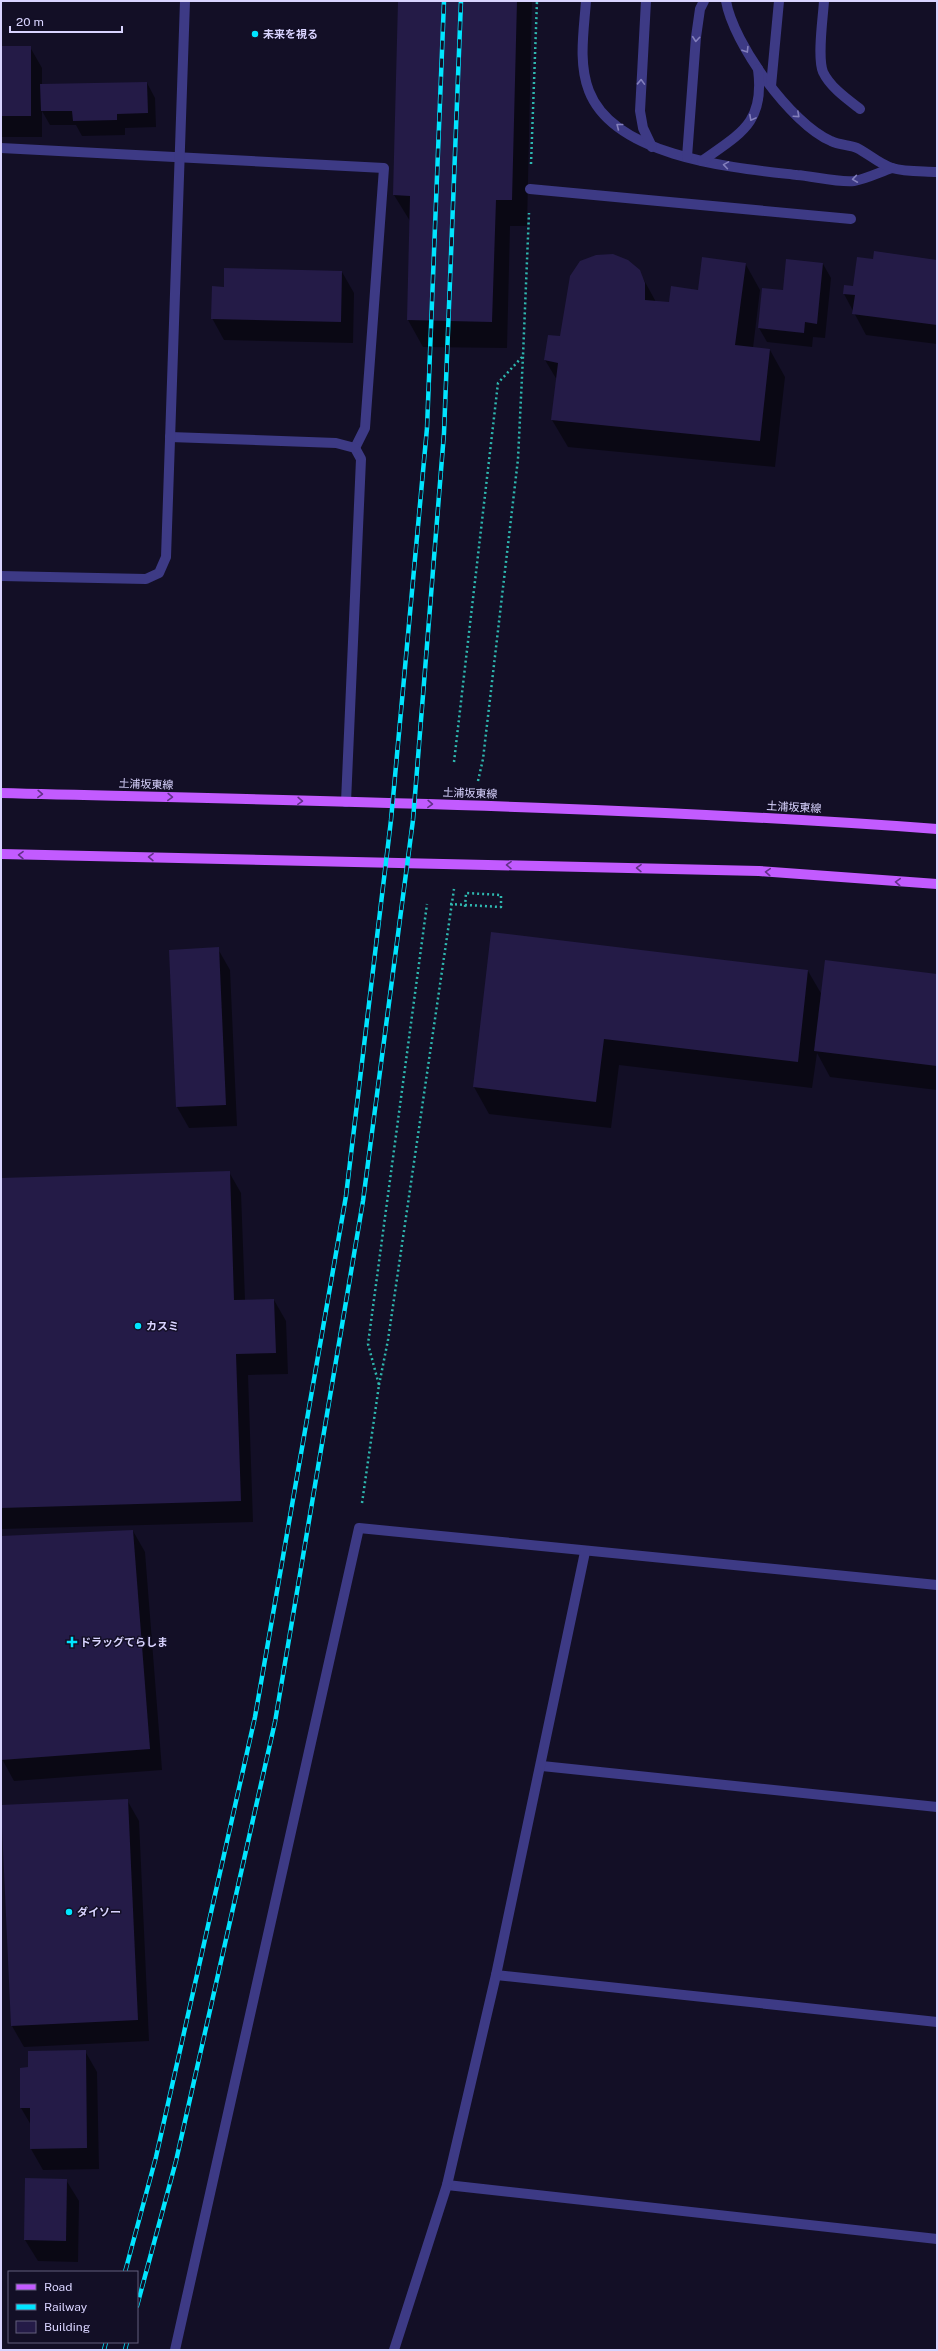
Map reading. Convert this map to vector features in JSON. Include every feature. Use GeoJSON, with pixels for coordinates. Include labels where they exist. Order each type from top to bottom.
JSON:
{"type":"FeatureCollection","features":[{"type":"Feature","properties":{"kind":"main road","name":"土浦坂東線"},"geometry":{"type":"LineString","coordinates":[[1,792],[346,802],[778,818],[937,829]]}},
{"type":"Feature","properties":{"kind":"main road"},"geometry":{"type":"LineString","coordinates":[[1,854],[759,871],[937,884]]}},
{"type":"Feature","properties":{"kind":"street"},"geometry":{"type":"LineString","coordinates":[[1,576],[146,579],[159,574],[166,558],[184,1]]}},
{"type":"Feature","properties":{"kind":"street"},"geometry":{"type":"LineString","coordinates":[[586,1],[583,70],[589,92],[601,110],[620,128],[652,147],[702,161],[762,171],[854,181],[892,168],[937,172]]}},
{"type":"Feature","properties":{"kind":"street"},"geometry":{"type":"LineString","coordinates":[[646,1],[640,111],[643,128],[652,147]]}},
{"type":"Feature","properties":{"kind":"street"},"geometry":{"type":"LineString","coordinates":[[688,157],[696,37],[700,10],[704,1]]}},
{"type":"Feature","properties":{"kind":"street"},"geometry":{"type":"LineString","coordinates":[[726,1],[734,29],[757,67],[794,114],[817,133],[830,141],[856,148],[892,168]]}},
{"type":"Feature","properties":{"kind":"street"},"geometry":{"type":"LineString","coordinates":[[771,86],[779,1]]}},
{"type":"Feature","properties":{"kind":"street"},"geometry":{"type":"LineString","coordinates":[[824,1],[820,46],[823,72],[838,91],[860,109]]}},
{"type":"Feature","properties":{"kind":"street"},"geometry":{"type":"LineString","coordinates":[[702,161],[738,134],[751,121],[758,105],[760,88],[757,67]]}},
{"type":"Feature","properties":{"kind":"street"},"geometry":{"type":"LineString","coordinates":[[1,148],[384,168],[365,428],[355,448]]}},
{"type":"Feature","properties":{"kind":"street"},"geometry":{"type":"LineString","coordinates":[[530,189],[851,219]]}},
{"type":"Feature","properties":{"kind":"street"},"geometry":{"type":"LineString","coordinates":[[170,437],[336,443],[355,448],[361,459],[362,477],[346,802]]}},
{"type":"Feature","properties":{"kind":"street"},"geometry":{"type":"LineString","coordinates":[[175,2350],[359,1528],[585,1552],[937,1585]]}},
{"type":"Feature","properties":{"kind":"street"},"geometry":{"type":"LineString","coordinates":[[394,2350],[447,2185],[496,1975],[542,1766],[585,1552]]}},
{"type":"Feature","properties":{"kind":"street"},"geometry":{"type":"LineString","coordinates":[[542,1766],[937,1807]]}},
{"type":"Feature","properties":{"kind":"street"},"geometry":{"type":"LineString","coordinates":[[496,1975],[937,2022]]}},
{"type":"Feature","properties":{"kind":"street"},"geometry":{"type":"LineString","coordinates":[[447,2185],[937,2239]]}},
{"type":"Feature","properties":{"kind":"path"},"geometry":{"type":"LineString","coordinates":[[454,762],[498,383],[523,356],[537,1]]}},
{"type":"Feature","properties":{"kind":"path"},"geometry":{"type":"LineString","coordinates":[[450,904],[474,906],[501,907],[502,895],[466,893],[465,906]]}},
{"type":"Feature","properties":{"kind":"path"},"geometry":{"type":"LineString","coordinates":[[359,1528],[379,1384],[368,1344],[427,904]]}},
{"type":"Feature","properties":{"kind":"building"},"geometry":{"type":"Polygon","coordinates":[[[398,1],[517,1],[512,200],[496,200],[492,322],[407,320],[410,196],[393,195],[398,1]]]}},
{"type":"Feature","properties":{"kind":"building"},"geometry":{"type":"Polygon","coordinates":[[[1,46],[31,46],[31,116],[1,116],[1,46]]]}},
{"type":"Feature","properties":{"kind":"building"},"geometry":{"type":"Polygon","coordinates":[[[147,82],[148,113],[117,114],[117,120],[73,121],[72,111],[41,111],[40,84],[147,82]]]}},
{"type":"Feature","properties":{"kind":"building"},"geometry":{"type":"Polygon","coordinates":[[[874,251],[937,260],[937,325],[852,314],[855,295],[843,294],[844,285],[853,286],[857,257],[873,259],[874,251]]]}},
{"type":"Feature","properties":{"kind":"building"},"geometry":{"type":"Polygon","coordinates":[[[613,254],[628,260],[640,270],[645,283],[645,300],[669,302],[671,286],[698,290],[702,257],[746,263],[735,345],[770,349],[760,441],[551,420],[558,363],[544,360],[548,335],[560,336],[570,276],[580,261],[596,255],[613,254]]]}},
{"type":"Feature","properties":{"kind":"building"},"geometry":{"type":"Polygon","coordinates":[[[786,259],[823,263],[817,324],[805,322],[804,333],[758,328],[762,288],[783,290],[786,259]]]}},
{"type":"Feature","properties":{"kind":"building"},"geometry":{"type":"Polygon","coordinates":[[[224,268],[342,271],[341,322],[211,319],[212,286],[224,287],[224,268]]]}},
{"type":"Feature","properties":{"kind":"building"},"geometry":{"type":"Polygon","coordinates":[[[491,932],[808,970],[798,1062],[604,1039],[596,1102],[473,1087],[491,932]]]}},
{"type":"Feature","properties":{"kind":"building"},"geometry":{"type":"Polygon","coordinates":[[[219,947],[226,1105],[176,1107],[169,950],[219,947]]]}},
{"type":"Feature","properties":{"kind":"building"},"geometry":{"type":"Polygon","coordinates":[[[825,960],[937,974],[937,1066],[814,1051],[825,960]]]}},
{"type":"Feature","properties":{"kind":"building","name":"カスミ"},"geometry":{"type":"Polygon","coordinates":[[[230,1171],[234,1300],[274,1299],[276,1353],[236,1354],[241,1501],[1,1508],[1,1178],[230,1171]]]}},
{"type":"Feature","properties":{"kind":"building","name":"ドラッグてらしま"},"geometry":{"type":"Polygon","coordinates":[[[133,1530],[150,1749],[1,1760],[1,1536],[133,1530]]]}},
{"type":"Feature","properties":{"kind":"building","name":"ダイソー"},"geometry":{"type":"Polygon","coordinates":[[[128,1799],[138,2020],[11,2026],[1,1805],[128,1799]]]}},
{"type":"Feature","properties":{"kind":"building"},"geometry":{"type":"Polygon","coordinates":[[[86,2050],[87,2148],[30,2149],[30,2108],[20,2108],[20,2068],[28,2067],[28,2051],[86,2050]]]}},
{"type":"Feature","properties":{"kind":"building"},"geometry":{"type":"Polygon","coordinates":[[[25,2178],[67,2179],[66,2241],[24,2240],[25,2178]]]}},
{"type":"Feature","properties":{"kind":"railway"},"geometry":{"type":"LineString","coordinates":[[125,2271],[156,2157],[255,1717],[346,1196],[391,820],[427,428],[444,1]]}},
{"type":"Feature","properties":{"kind":"railway"},"geometry":{"type":"LineString","coordinates":[[138,2302],[176,2161],[275,1722],[363,1201],[413,820],[444,433],[461,1]]}},
{"type":"Feature","properties":{"kind":"railway"},"geometry":{"type":"LineString","coordinates":[[104,2350],[106,2343]]}},
{"type":"Feature","properties":{"kind":"railway"},"geometry":{"type":"LineString","coordinates":[[125,2350],[127,2343]]}},
{"type":"Feature","properties":{"kind":"place","name":"未来を視る"},"geometry":{"type":"Point","coordinates":[255,34]}},
{"type":"Feature","properties":{"kind":"place","name":"カスミ"},"geometry":{"type":"Point","coordinates":[138,1326]}},
{"type":"Feature","properties":{"kind":"place","name":"ドラッグてらしま"},"geometry":{"type":"Point","coordinates":[72,1642]}},
{"type":"Feature","properties":{"kind":"place","name":"ダイソー"},"geometry":{"type":"Point","coordinates":[69,1912]}}]}
